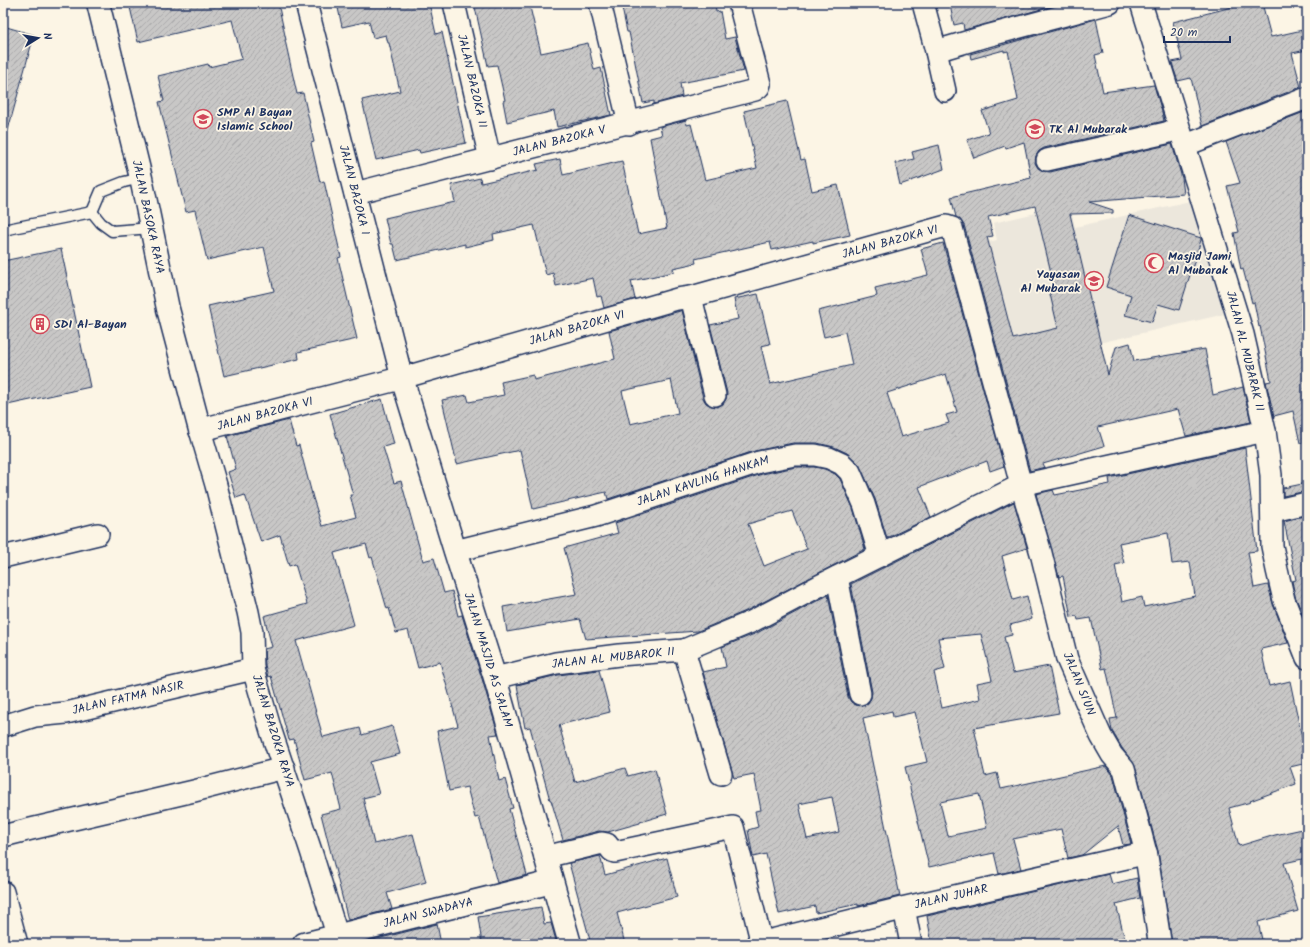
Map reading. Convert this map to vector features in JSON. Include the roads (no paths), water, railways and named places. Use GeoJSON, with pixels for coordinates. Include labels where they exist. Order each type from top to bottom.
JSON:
{"type":"FeatureCollection","features":[{"type":"Feature","properties":{"kind":"street","name":"JALAN BASOKA RAYA"},"geometry":{"type":"LineString","coordinates":[[98,3],[141,178],[168,309],[200,430]]}},
{"type":"Feature","properties":{"kind":"street","name":"JALAN BAZOKA I"},"geometry":{"type":"LineString","coordinates":[[306,3],[402,378]]}},
{"type":"Feature","properties":{"kind":"street","name":"JALAN BAZOKA II"},"geometry":{"type":"LineString","coordinates":[[454,3],[490,159]]}},
{"type":"Feature","properties":{"kind":"street"},"geometry":{"type":"LineString","coordinates":[[600,3],[629,124]]}},
{"type":"Feature","properties":{"kind":"street","name":"JALAN BAZOKA V"},"geometry":{"type":"LineString","coordinates":[[355,193],[629,124],[755,90],[760,84],[739,3]]}},
{"type":"Feature","properties":{"kind":"street"},"geometry":{"type":"LineString","coordinates":[[923,3],[945,91]]}},
{"type":"Feature","properties":{"kind":"street"},"geometry":{"type":"LineString","coordinates":[[936,51],[982,37],[1110,3]]}},
{"type":"Feature","properties":{"kind":"street","name":"JALAN AL MUBARAK II"},"geometry":{"type":"LineString","coordinates":[[1141,3],[1243,334],[1265,431],[1271,475],[1273,511],[1272,546],[1284,600],[1307,658]]}},
{"type":"Feature","properties":{"kind":"street"},"geometry":{"type":"LineString","coordinates":[[1047,160],[1166,133],[1182,137],[1307,98]]}},
{"type":"Feature","properties":{"kind":"street","name":"JALAN BAZOKA VI"},"geometry":{"type":"LineString","coordinates":[[200,430],[402,378],[677,299],[691,297],[946,226],[952,228],[953,230],[1021,485]]}},
{"type":"Feature","properties":{"kind":"street"},"geometry":{"type":"LineString","coordinates":[[691,297],[715,395]]}},
{"type":"Feature","properties":{"kind":"street","name":"JALAN MASJID AS SALAM"},"geometry":{"type":"LineString","coordinates":[[402,378],[495,678],[570,944]]}},
{"type":"Feature","properties":{"kind":"street","name":"JALAN BAZOKA RAYA"},"geometry":{"type":"LineString","coordinates":[[200,430],[216,485],[248,612],[252,632],[253,669],[271,731],[311,851],[333,940]]}},
{"type":"Feature","properties":{"kind":"street"},"geometry":{"type":"LineString","coordinates":[[880,556],[1021,485],[1265,431]]}},
{"type":"Feature","properties":{"kind":"street","name":"JALAN KAVLING HANKAM"},"geometry":{"type":"LineString","coordinates":[[455,551],[596,516],[759,462],[795,455],[815,455],[829,458],[842,464],[850,472],[864,504],[880,556]]}},
{"type":"Feature","properties":{"kind":"street","name":"JALAN SI'UN"},"geometry":{"type":"LineString","coordinates":[[1021,485],[1041,553],[1067,659],[1101,736],[1112,755],[1124,769],[1146,853]]}},
{"type":"Feature","properties":{"kind":"street"},"geometry":{"type":"LineString","coordinates":[[1273,511],[1307,503]]}},
{"type":"Feature","properties":{"kind":"street"},"geometry":{"type":"LineString","coordinates":[[3,557],[98,534]]}},
{"type":"Feature","properties":{"kind":"street","name":"JALAN AL MUBAROK II"},"geometry":{"type":"LineString","coordinates":[[495,678],[556,663],[619,655],[684,650],[751,622],[880,556]]}},
{"type":"Feature","properties":{"kind":"street"},"geometry":{"type":"LineString","coordinates":[[837,577],[860,694]]}},
{"type":"Feature","properties":{"kind":"street"},"geometry":{"type":"LineString","coordinates":[[684,650],[721,774]]}},
{"type":"Feature","properties":{"kind":"street","name":"JALAN FATMA NASIR"},"geometry":{"type":"LineString","coordinates":[[3,726],[35,716],[66,713],[253,669]]}},
{"type":"Feature","properties":{"kind":"street"},"geometry":{"type":"LineString","coordinates":[[3,836],[284,768]]}},
{"type":"Feature","properties":{"kind":"street"},"geometry":{"type":"LineString","coordinates":[[545,857],[602,843],[606,844],[612,851],[615,852],[733,827],[760,944]]}},
{"type":"Feature","properties":{"kind":"street"},"geometry":{"type":"LineString","coordinates":[[1146,853],[1160,944]]}},
{"type":"Feature","properties":{"kind":"street","name":"JALAN JUHAR"},"geometry":{"type":"LineString","coordinates":[[760,944],[904,908],[1146,853]]}},
{"type":"Feature","properties":{"kind":"street","name":"JALAN SWADAYA"},"geometry":{"type":"LineString","coordinates":[[304,944],[333,940],[552,882]]}},
{"type":"Feature","properties":{"kind":"street"},"geometry":{"type":"LineString","coordinates":[[3,892],[17,944]]}},
{"type":"Feature","properties":{"kind":"street"},"geometry":{"type":"LineString","coordinates":[[904,908],[911,944]]}},
{"type":"Feature","properties":{"kind":"lane"},"geometry":{"type":"LineString","coordinates":[[92,212],[101,191],[124,182],[141,178]]}},
{"type":"Feature","properties":{"kind":"lane"},"geometry":{"type":"LineString","coordinates":[[92,212],[101,223],[112,231],[152,228]]}},
{"type":"Feature","properties":{"kind":"lane"},"geometry":{"type":"LineString","coordinates":[[3,230],[92,212]]}},
{"type":"Feature","properties":{"kind":"place","name":"SMP Al Bayan Islamic School"},"geometry":{"type":"Point","coordinates":[203,119]}},
{"type":"Feature","properties":{"kind":"place","name":"TK Al Mubarak"},"geometry":{"type":"Point","coordinates":[1035,129]}},
{"type":"Feature","properties":{"kind":"place","name":"Masjid Jami Al Mubarak"},"geometry":{"type":"Point","coordinates":[1154,263]}},
{"type":"Feature","properties":{"kind":"place","name":"Yayasan Al Mubarak"},"geometry":{"type":"Point","coordinates":[1094,281]}},
{"type":"Feature","properties":{"kind":"place","name":"SDI Al-Bayan"},"geometry":{"type":"Point","coordinates":[40,324]}}]}
